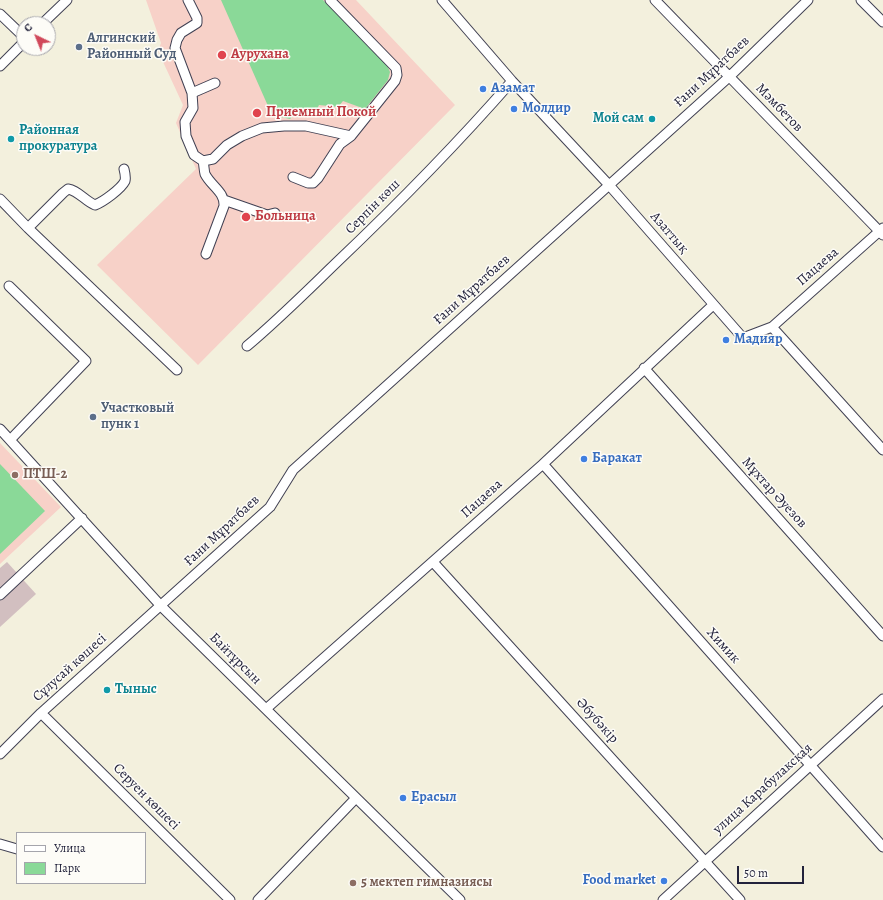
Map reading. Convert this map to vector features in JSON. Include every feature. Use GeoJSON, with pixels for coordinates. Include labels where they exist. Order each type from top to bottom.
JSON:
{"type":"FeatureCollection","features":[{"type":"Feature","properties":{"kind":"street"},"geometry":{"type":"LineString","coordinates":[[50,16],[67,0]]}},
{"type":"Feature","properties":{"kind":"street"},"geometry":{"type":"LineString","coordinates":[[188,0],[197,18],[196,23],[182,33],[177,40],[175,48],[192,93],[193,108],[185,122],[186,136],[194,155],[203,161],[213,159],[227,145],[242,136],[262,128],[306,126],[351,136]]}},
{"type":"Feature","properties":{"kind":"street"},"geometry":{"type":"LineString","coordinates":[[293,177],[308,183],[313,183],[318,178],[340,144],[351,136],[395,81],[397,75],[396,68],[330,0]]}},
{"type":"Feature","properties":{"kind":"street","name":"Азаттық"},"geometry":{"type":"LineString","coordinates":[[442,0],[512,81],[609,185],[742,338],[772,327]]}},
{"type":"Feature","properties":{"kind":"street","name":"Мәмбетов"},"geometry":{"type":"LineString","coordinates":[[655,0],[882,231]]}},
{"type":"Feature","properties":{"kind":"street","name":"Ғани Мұратбаев"},"geometry":{"type":"LineString","coordinates":[[161,606],[270,507],[293,470],[729,77],[808,0]]}},
{"type":"Feature","properties":{"kind":"street"},"geometry":{"type":"LineString","coordinates":[[862,0],[883,22]]}},
{"type":"Feature","properties":{"kind":"street"},"geometry":{"type":"LineString","coordinates":[[0,14],[16,29]]}},
{"type":"Feature","properties":{"kind":"street"},"geometry":{"type":"LineString","coordinates":[[0,66],[16,50]]}},
{"type":"Feature","properties":{"kind":"street","name":"Серпін көш"},"geometry":{"type":"LineString","coordinates":[[247,346],[392,210],[480,118],[512,81]]}},
{"type":"Feature","properties":{"kind":"street"},"geometry":{"type":"LineString","coordinates":[[192,93],[215,83]]}},
{"type":"Feature","properties":{"kind":"street"},"geometry":{"type":"LineString","coordinates":[[203,161],[205,173],[222,194],[224,200],[224,206],[206,254]]}},
{"type":"Feature","properties":{"kind":"street"},"geometry":{"type":"LineString","coordinates":[[28,228],[68,189],[74,190],[87,202],[95,205],[103,202],[124,183],[126,177],[124,169]]}},
{"type":"Feature","properties":{"kind":"street"},"geometry":{"type":"LineString","coordinates":[[0,199],[28,228],[177,370]]}},
{"type":"Feature","properties":{"kind":"street"},"geometry":{"type":"LineString","coordinates":[[224,200],[267,215],[275,213]]}},
{"type":"Feature","properties":{"kind":"street","name":"Пацаева"},"geometry":{"type":"LineString","coordinates":[[772,327],[882,231]]}},
{"type":"Feature","properties":{"kind":"street"},"geometry":{"type":"LineString","coordinates":[[10,286],[86,361],[10,440]]}},
{"type":"Feature","properties":{"kind":"street","name":"Пацаева"},"geometry":{"type":"LineString","coordinates":[[266,710],[543,464],[713,305]]}},
{"type":"Feature","properties":{"kind":"street"},"geometry":{"type":"LineString","coordinates":[[772,327],[883,450]]}},
{"type":"Feature","properties":{"kind":"street","name":"Мұхтар Әуезов"},"geometry":{"type":"LineString","coordinates":[[644,368],[883,636]]}},
{"type":"Feature","properties":{"kind":"street","name":"Байтұрсын"},"geometry":{"type":"LineString","coordinates":[[0,429],[161,606],[460,900]]}},
{"type":"Feature","properties":{"kind":"street","name":"Химик"},"geometry":{"type":"LineString","coordinates":[[543,464],[883,847]]}},
{"type":"Feature","properties":{"kind":"street"},"geometry":{"type":"LineString","coordinates":[[0,595],[82,518]]}},
{"type":"Feature","properties":{"kind":"street","name":"Әбубәкір"},"geometry":{"type":"LineString","coordinates":[[433,562],[740,900]]}},
{"type":"Feature","properties":{"kind":"street","name":"Сұлусай көшесі"},"geometry":{"type":"LineString","coordinates":[[0,754],[41,713],[161,606]]}},
{"type":"Feature","properties":{"kind":"street","name":"улица Карабулакская"},"geometry":{"type":"LineString","coordinates":[[663,900],[883,699]]}},
{"type":"Feature","properties":{"kind":"street","name":"Серуен көшесі"},"geometry":{"type":"LineString","coordinates":[[41,713],[230,900]]}},
{"type":"Feature","properties":{"kind":"street"},"geometry":{"type":"LineString","coordinates":[[258,900],[356,798]]}},
{"type":"Feature","properties":{"kind":"street"},"geometry":{"type":"LineString","coordinates":[[0,844],[16,849]]}},
{"type":"Feature","properties":{"kind":"shaded area","name":"Больница"},"geometry":{"type":"Polygon","coordinates":[[[146,0],[356,0],[455,105],[198,365],[97,265],[196,169],[176,123],[183,105],[158,51],[161,43],[146,0]]]}},
{"type":"Feature","properties":{"kind":"shaded area","name":"ПТШ-2"},"geometry":{"type":"Polygon","coordinates":[[[0,443],[61,507],[0,564],[0,443]]]}},
{"type":"Feature","properties":{"kind":"shaded area"},"geometry":{"type":"Polygon","coordinates":[[[7,562],[36,594],[0,627],[0,568],[7,562]]]}},
{"type":"Feature","properties":{"kind":"green space"},"geometry":{"type":"Polygon","coordinates":[[[221,0],[323,0],[386,63],[390,72],[388,80],[365,109],[343,101],[338,107],[319,105],[314,115],[296,112],[290,119],[272,115],[221,0]]]}},
{"type":"Feature","properties":{"kind":"green space"},"geometry":{"type":"Polygon","coordinates":[[[0,464],[45,511],[0,554],[0,464]]]}},
{"type":"Feature","properties":{"kind":"place","name":"Алгинский Районный Суд"},"geometry":{"type":"Point","coordinates":[79,47]}},
{"type":"Feature","properties":{"kind":"place","name":"Аурухана"},"geometry":{"type":"Point","coordinates":[222,55]}},
{"type":"Feature","properties":{"kind":"place","name":"Азамат"},"geometry":{"type":"Point","coordinates":[483,89]}},
{"type":"Feature","properties":{"kind":"place","name":"Молдир"},"geometry":{"type":"Point","coordinates":[514,109]}},
{"type":"Feature","properties":{"kind":"place","name":"Приемный Покой"},"geometry":{"type":"Point","coordinates":[257,113]}},
{"type":"Feature","properties":{"kind":"place","name":"Мой сам"},"geometry":{"type":"Point","coordinates":[652,119]}},
{"type":"Feature","properties":{"kind":"place","name":"Районная прокуратура"},"geometry":{"type":"Point","coordinates":[11,139]}},
{"type":"Feature","properties":{"kind":"place","name":"Больница"},"geometry":{"type":"Point","coordinates":[246,217]}},
{"type":"Feature","properties":{"kind":"place","name":"Мадияр"},"geometry":{"type":"Point","coordinates":[726,340]}},
{"type":"Feature","properties":{"kind":"place","name":"Участковый пунк 1"},"geometry":{"type":"Point","coordinates":[93,417]}},
{"type":"Feature","properties":{"kind":"place","name":"Баракат"},"geometry":{"type":"Point","coordinates":[584,459]}},
{"type":"Feature","properties":{"kind":"place","name":"ПТШ-2"},"geometry":{"type":"Point","coordinates":[15,475]}},
{"type":"Feature","properties":{"kind":"place","name":"Тыныс"},"geometry":{"type":"Point","coordinates":[107,690]}},
{"type":"Feature","properties":{"kind":"place","name":"Ерасыл"},"geometry":{"type":"Point","coordinates":[403,798]}},
{"type":"Feature","properties":{"kind":"place","name":"Food market"},"geometry":{"type":"Point","coordinates":[664,881]}},
{"type":"Feature","properties":{"kind":"place","name":"5 мектеп гимназиясы"},"geometry":{"type":"Point","coordinates":[353,883]}}]}
